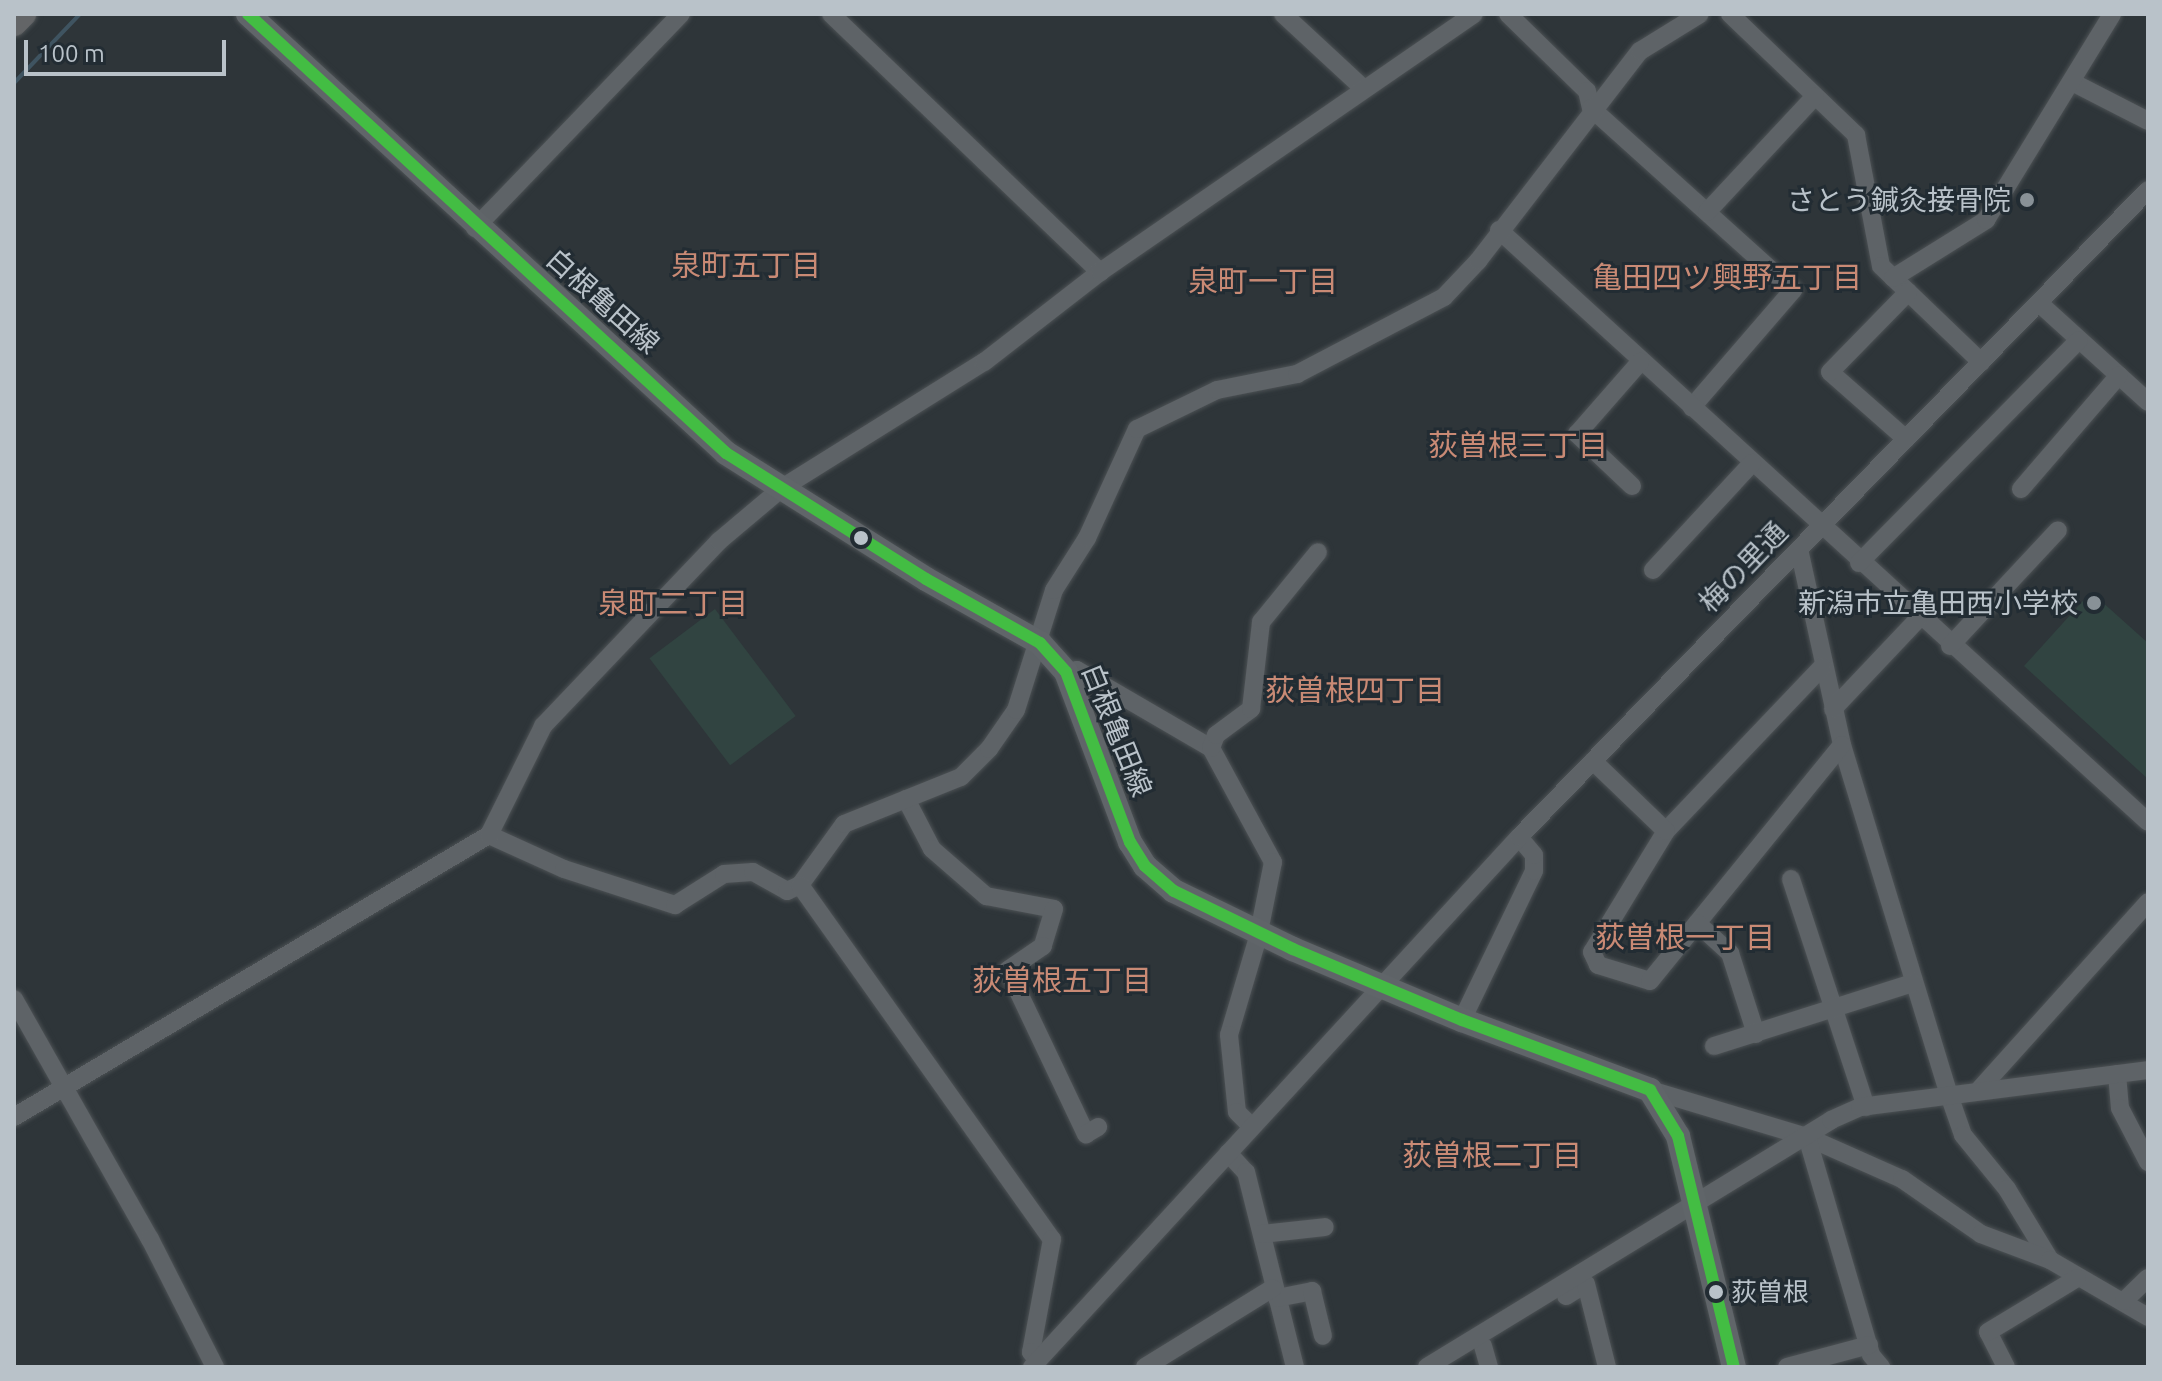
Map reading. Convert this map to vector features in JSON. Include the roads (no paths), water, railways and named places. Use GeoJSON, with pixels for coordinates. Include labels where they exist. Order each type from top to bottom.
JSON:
{"type":"FeatureCollection","features":[{"type":"Feature","properties":{"kind":"highway"},"geometry":{"type":"LineString","coordinates":[[14,23],[23,14]]}},
{"type":"Feature","properties":{"kind":"main road","name":"白根亀田線"},"geometry":{"type":"LineString","coordinates":[[248,14],[475,228],[726,453],[926,579],[1040,643],[1066,672],[1130,842],[1145,866],[1174,891],[1462,1020],[1650,1090]]}},
{"type":"Feature","properties":{"kind":"main road"},"geometry":{"type":"LineString","coordinates":[[1650,1090],[1678,1136],[1734,1367]]}},
{"type":"Feature","properties":{"kind":"street"},"geometry":{"type":"LineString","coordinates":[[475,228],[681,14]]}},
{"type":"Feature","properties":{"kind":"street"},"geometry":{"type":"LineString","coordinates":[[831,14],[1100,272]]}},
{"type":"Feature","properties":{"kind":"street"},"geometry":{"type":"LineString","coordinates":[[1283,14],[1364,89]]}},
{"type":"Feature","properties":{"kind":"street"},"geometry":{"type":"LineString","coordinates":[[14,1117],[489,835],[543,726],[719,541],[782,488],[984,362],[1100,272],[1474,14]]}},
{"type":"Feature","properties":{"kind":"street"},"geometry":{"type":"LineString","coordinates":[[1508,14],[1587,91],[1591,108],[1793,290],[1692,407]]}},
{"type":"Feature","properties":{"kind":"street"},"geometry":{"type":"LineString","coordinates":[[489,835],[564,869],[675,905],[724,874],[753,872],[787,891],[800,885],[844,824],[961,777],[989,749],[1016,710],[1040,643],[1054,590],[1087,538],[1137,429],[1217,390],[1297,374],[1444,297],[1591,108],[1640,51],[1700,14]]}},
{"type":"Feature","properties":{"kind":"street"},"geometry":{"type":"LineString","coordinates":[[1730,14],[1856,135],[1881,266],[1981,362]]}},
{"type":"Feature","properties":{"kind":"street"},"geometry":{"type":"LineString","coordinates":[[1893,278],[1986,220],[2112,14]]}},
{"type":"Feature","properties":{"kind":"street"},"geometry":{"type":"LineString","coordinates":[[2072,82],[2148,121]]}},
{"type":"Feature","properties":{"kind":"street"},"geometry":{"type":"LineString","coordinates":[[1707,212],[1815,96]]}},
{"type":"Feature","properties":{"kind":"street","name":"梅の里通"},"geometry":{"type":"LineString","coordinates":[[1035,1364],[1176,1216],[1251,1126],[1384,987],[1519,837],[2148,190]]}},
{"type":"Feature","properties":{"kind":"street"},"geometry":{"type":"LineString","coordinates":[[1499,230],[1919,618],[2148,822]]}},
{"type":"Feature","properties":{"kind":"street"},"geometry":{"type":"LineString","coordinates":[[1906,439],[1830,372],[1908,292]]}},
{"type":"Feature","properties":{"kind":"street"},"geometry":{"type":"LineString","coordinates":[[2039,303],[2148,402]]}},
{"type":"Feature","properties":{"kind":"street"},"geometry":{"type":"LineString","coordinates":[[1859,563],[2079,340]]}},
{"type":"Feature","properties":{"kind":"street"},"geometry":{"type":"LineString","coordinates":[[1632,486],[1577,434],[1640,362]]}},
{"type":"Feature","properties":{"kind":"street"},"geometry":{"type":"LineString","coordinates":[[2021,489],[2119,375]]}},
{"type":"Feature","properties":{"kind":"street"},"geometry":{"type":"LineString","coordinates":[[1653,570],[1752,463]]}},
{"type":"Feature","properties":{"kind":"street"},"geometry":{"type":"LineString","coordinates":[[1950,646],[2058,530]]}},
{"type":"Feature","properties":{"kind":"street"},"geometry":{"type":"LineString","coordinates":[[1799,549],[1822,667],[1842,745],[1913,983],[1963,1135],[2007,1189],[2050,1260]]}},
{"type":"Feature","properties":{"kind":"street"},"geometry":{"type":"LineString","coordinates":[[1211,748],[1216,735],[1251,709],[1261,622],[1318,552]]}},
{"type":"Feature","properties":{"kind":"street"},"geometry":{"type":"LineString","coordinates":[[1833,709],[1919,618]]}},
{"type":"Feature","properties":{"kind":"street"},"geometry":{"type":"LineString","coordinates":[[1822,667],[1666,831],[1592,952],[1598,965],[1650,981],[1842,745]]}},
{"type":"Feature","properties":{"kind":"street"},"geometry":{"type":"LineString","coordinates":[[1066,672],[1077,670],[1211,748],[1273,862],[1229,1035],[1237,1112],[1251,1126]]}},
{"type":"Feature","properties":{"kind":"street"},"geometry":{"type":"LineString","coordinates":[[1593,761],[1666,831]]}},
{"type":"Feature","properties":{"kind":"street"},"geometry":{"type":"LineString","coordinates":[[906,799],[932,849],[986,896],[1054,909],[1043,946],[1008,970],[1086,1134],[1098,1127]]}},
{"type":"Feature","properties":{"kind":"street"},"geometry":{"type":"LineString","coordinates":[[1462,1020],[1534,871],[1534,855],[1519,837]]}},
{"type":"Feature","properties":{"kind":"street"},"geometry":{"type":"LineString","coordinates":[[1791,879],[1866,1107]]}},
{"type":"Feature","properties":{"kind":"street"},"geometry":{"type":"LineString","coordinates":[[800,885],[1052,1239],[1031,1352],[1035,1364]]}},
{"type":"Feature","properties":{"kind":"street"},"geometry":{"type":"LineString","coordinates":[[1978,1091],[2148,902]]}},
{"type":"Feature","properties":{"kind":"street"},"geometry":{"type":"LineString","coordinates":[[1697,923],[1730,953],[1756,1034]]}},
{"type":"Feature","properties":{"kind":"street"},"geometry":{"type":"LineString","coordinates":[[1714,1046],[1913,983]]}},
{"type":"Feature","properties":{"kind":"street"},"geometry":{"type":"LineString","coordinates":[[14,999],[61,1087],[150,1239],[215,1367]]}},
{"type":"Feature","properties":{"kind":"street"},"geometry":{"type":"LineString","coordinates":[[1427,1367],[1693,1208],[1831,1120],[1866,1107],[2148,1070]]}},
{"type":"Feature","properties":{"kind":"street"},"geometry":{"type":"LineString","coordinates":[[2117,1074],[2120,1108],[2148,1162]]}},
{"type":"Feature","properties":{"kind":"street"},"geometry":{"type":"LineString","coordinates":[[1650,1090],[1807,1137],[1902,1179],[1981,1234],[2050,1260],[2148,1317]]}},
{"type":"Feature","properties":{"kind":"street"},"geometry":{"type":"LineString","coordinates":[[1807,1137],[1869,1345],[1881,1367]]}},
{"type":"Feature","properties":{"kind":"street"},"geometry":{"type":"LineString","coordinates":[[1228,1153],[1246,1172],[1291,1365]]}},
{"type":"Feature","properties":{"kind":"street"},"geometry":{"type":"LineString","coordinates":[[1262,1234],[1325,1227]]}},
{"type":"Feature","properties":{"kind":"street"},"geometry":{"type":"LineString","coordinates":[[2006,1367],[1988,1332],[2077,1278]]}},
{"type":"Feature","properties":{"kind":"street"},"geometry":{"type":"LineString","coordinates":[[2124,1301],[2148,1278]]}},
{"type":"Feature","properties":{"kind":"street"},"geometry":{"type":"LineString","coordinates":[[1449,1367],[1586,1284],[1607,1367]]}},
{"type":"Feature","properties":{"kind":"street"},"geometry":{"type":"LineString","coordinates":[[1145,1367],[1275,1293],[1312,1291],[1323,1336]]}},
{"type":"Feature","properties":{"kind":"street"},"geometry":{"type":"LineString","coordinates":[[1787,1367],[1869,1345]]}},
{"type":"Feature","properties":{"kind":"street"},"geometry":{"type":"LineString","coordinates":[[1483,1346],[1489,1367]]}},
{"type":"Feature","properties":{"kind":"waterway"},"geometry":{"type":"LineString","coordinates":[[14,83],[80,14]]}},
{"type":"Feature","properties":{"kind":"place","name":"さとう鍼灸接骨院"},"geometry":{"type":"Point","coordinates":[2027,200]}},
{"type":"Feature","properties":{"kind":"place","name":"新潟市立亀田西小学校"},"geometry":{"type":"Point","coordinates":[2094,603]}},
{"type":"Feature","properties":{"kind":"place","name":"荻曽根"},"geometry":{"type":"Point","coordinates":[1716,1292]}},
{"type":"Feature","properties":{"kind":"district","name":"泉町五丁目"},"geometry":{"type":"Point","coordinates":[746,265]}},
{"type":"Feature","properties":{"kind":"district","name":"亀田四ツ興野五丁目"},"geometry":{"type":"Point","coordinates":[1727,277]}},
{"type":"Feature","properties":{"kind":"district","name":"泉町一丁目"},"geometry":{"type":"Point","coordinates":[1263,281]}},
{"type":"Feature","properties":{"kind":"district","name":"荻曽根三丁目"},"geometry":{"type":"Point","coordinates":[1518,445]}},
{"type":"Feature","properties":{"kind":"district","name":"泉町二丁目"},"geometry":{"type":"Point","coordinates":[673,603]}},
{"type":"Feature","properties":{"kind":"district","name":"荻曽根四丁目"},"geometry":{"type":"Point","coordinates":[1355,690]}},
{"type":"Feature","properties":{"kind":"district","name":"荻曽根一丁目"},"geometry":{"type":"Point","coordinates":[1685,937]}},
{"type":"Feature","properties":{"kind":"district","name":"荻曽根五丁目"},"geometry":{"type":"Point","coordinates":[1062,980]}},
{"type":"Feature","properties":{"kind":"district","name":"荻曽根二丁目"},"geometry":{"type":"Point","coordinates":[1492,1155]}}]}
